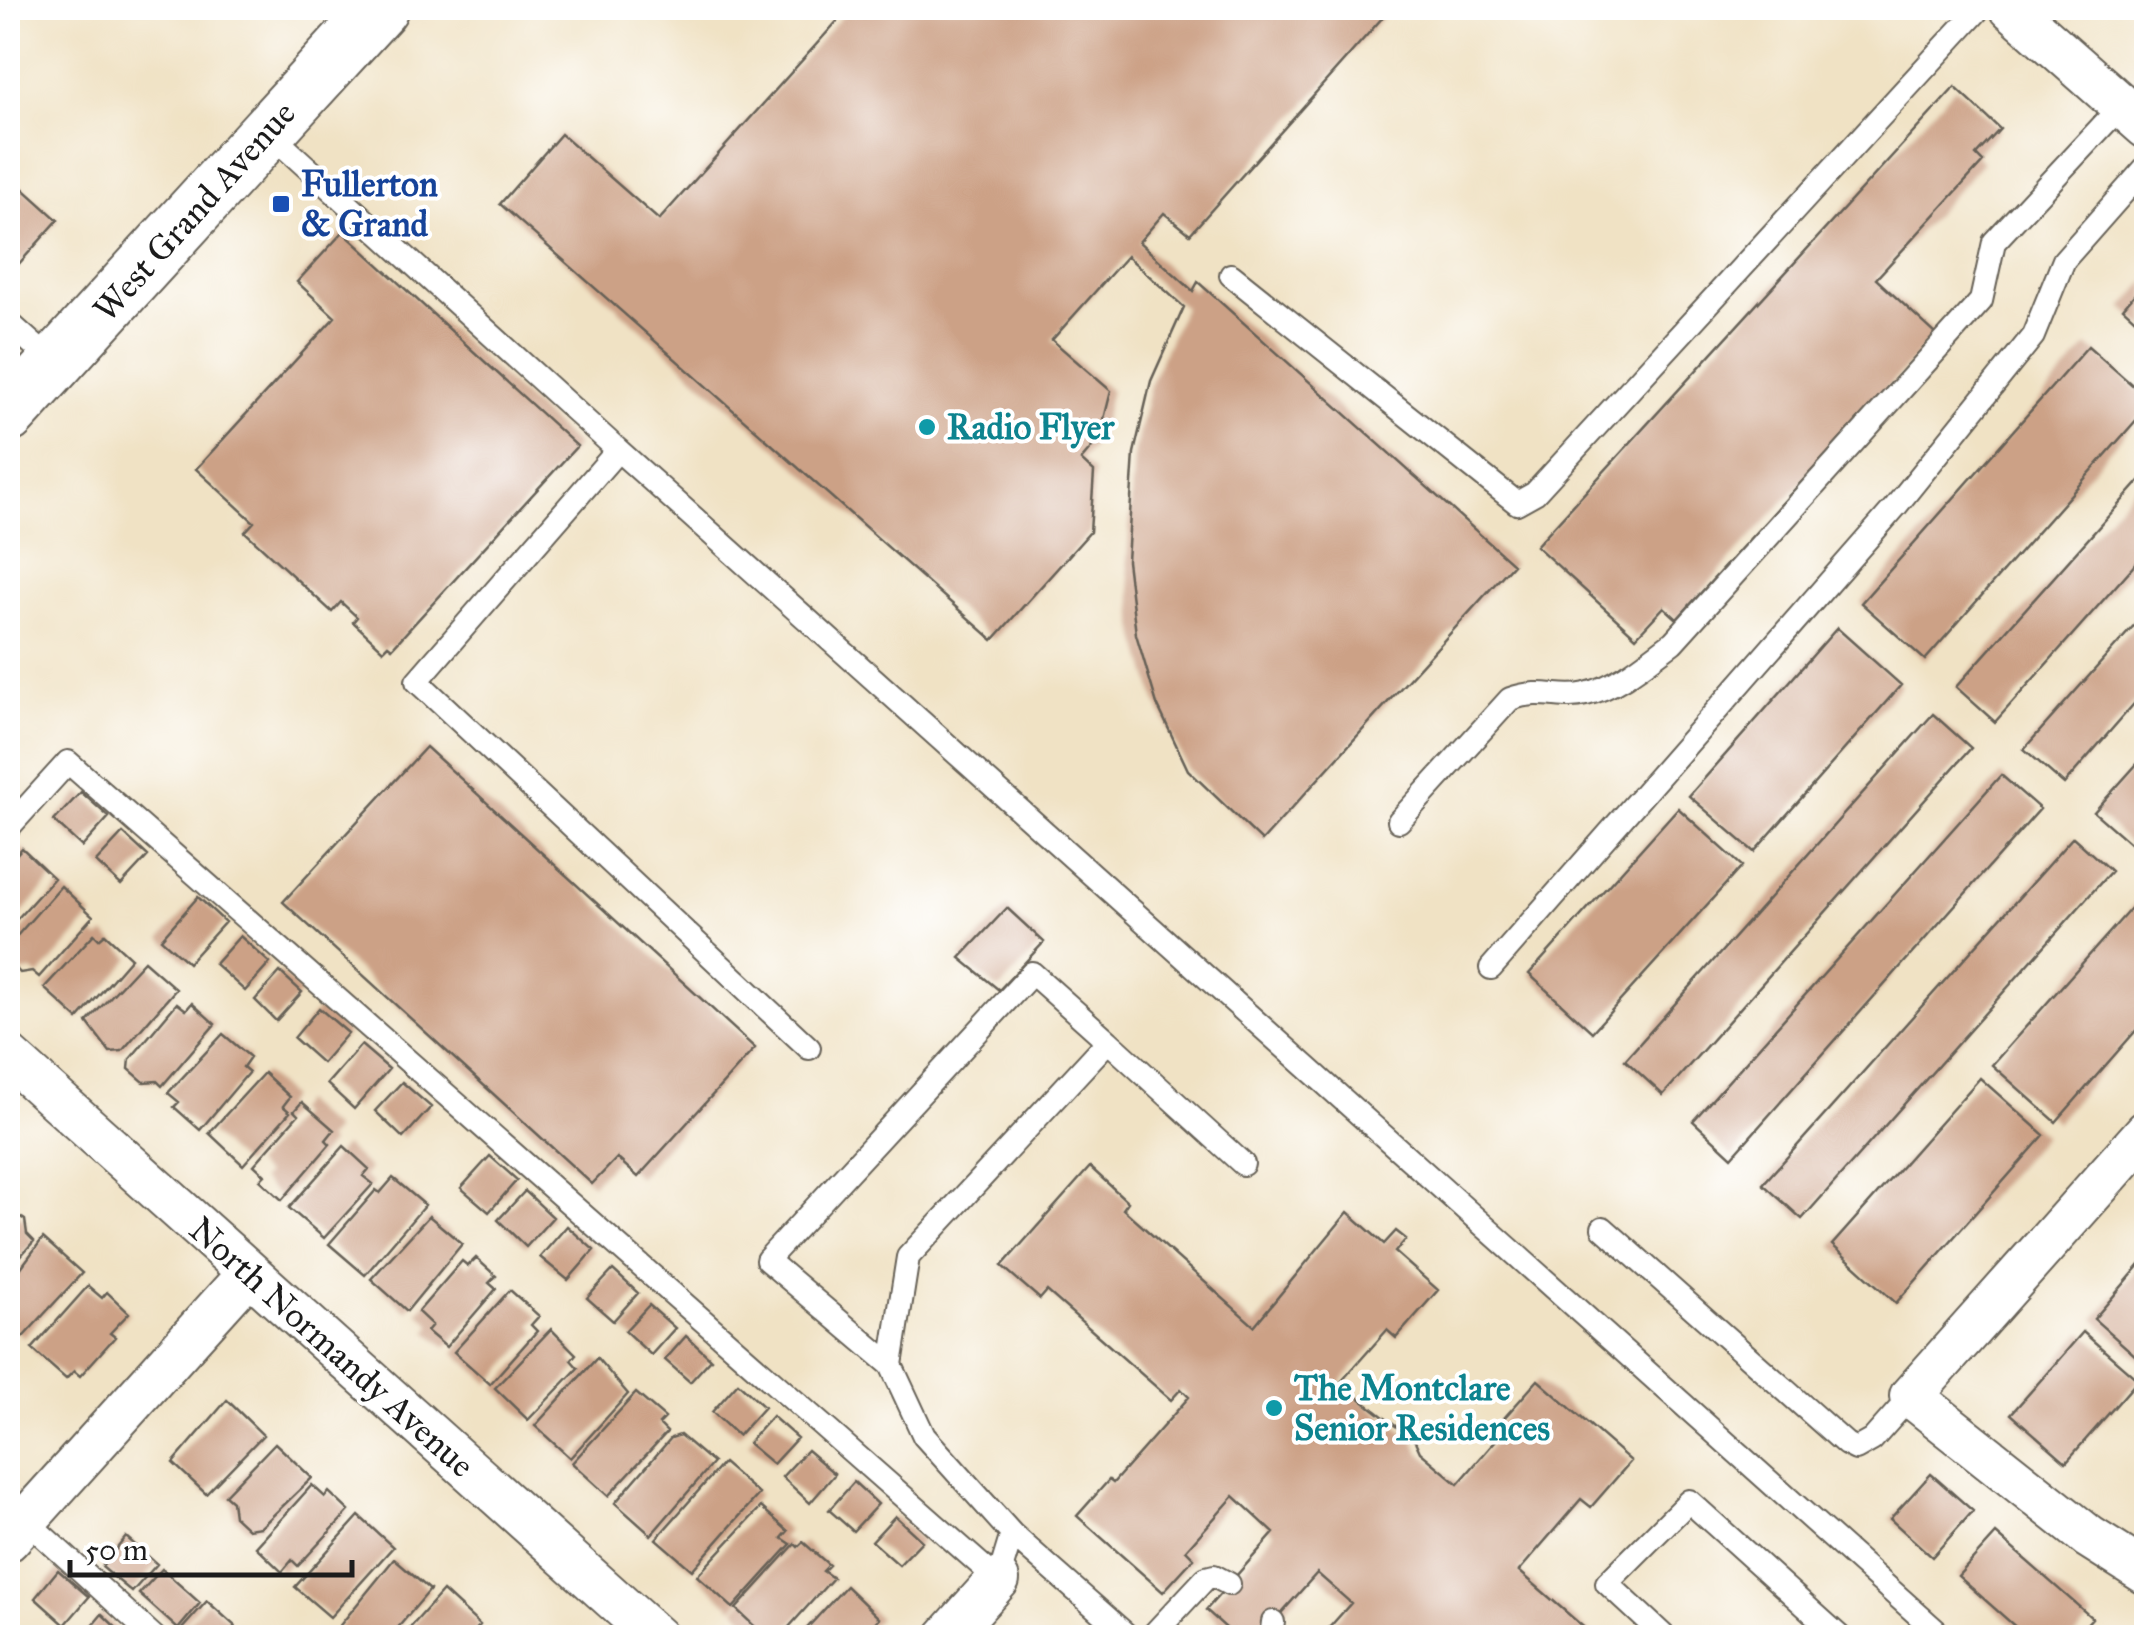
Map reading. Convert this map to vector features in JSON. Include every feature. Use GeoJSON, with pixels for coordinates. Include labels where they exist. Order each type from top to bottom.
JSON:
{"type":"FeatureCollection","features":[{"type":"Feature","properties":{"kind":"main road","name":"West Grand Avenue"},"geometry":{"type":"LineString","coordinates":[[8,415],[380,8]]}},
{"type":"Feature","properties":{"kind":"street"},"geometry":{"type":"LineString","coordinates":[[2011,8],[2134,116]]}},
{"type":"Feature","properties":{"kind":"street","name":"North Normandy Avenue"},"geometry":{"type":"LineString","coordinates":[[8,1056],[657,1638]]}},
{"type":"Feature","properties":{"kind":"street"},"geometry":{"type":"LineString","coordinates":[[2146,1132],[1911,1396],[2089,1537],[2146,1573]]}},
{"type":"Feature","properties":{"kind":"street"},"geometry":{"type":"LineString","coordinates":[[13,1521],[250,1273]]}},
{"type":"Feature","properties":{"kind":"street"},"geometry":{"type":"LineString","coordinates":[[946,1638],[998,1580]]}},
{"type":"Feature","properties":{"kind":"lane"},"geometry":{"type":"LineString","coordinates":[[1231,274],[1516,503],[1534,493],[1980,8]]}},
{"type":"Feature","properties":{"kind":"lane"},"geometry":{"type":"LineString","coordinates":[[1399,820],[1510,699],[1534,690],[1584,695],[1633,672],[1673,642],[1982,301],[1994,242],[2134,116]]}},
{"type":"Feature","properties":{"kind":"lane"},"geometry":{"type":"LineString","coordinates":[[268,130],[618,450],[1944,1638]]}},
{"type":"Feature","properties":{"kind":"lane"},"geometry":{"type":"LineString","coordinates":[[1490,968],[1896,506],[2033,336],[2064,260],[2146,167]]}},
{"type":"Feature","properties":{"kind":"lane"},"geometry":{"type":"LineString","coordinates":[[8,322],[54,364]]}},
{"type":"Feature","properties":{"kind":"lane"},"geometry":{"type":"LineString","coordinates":[[618,450],[416,681],[809,1048]]}},
{"type":"Feature","properties":{"kind":"lane"},"geometry":{"type":"LineString","coordinates":[[8,828],[68,762],[998,1580],[1012,1534]]}},
{"type":"Feature","properties":{"kind":"lane"},"geometry":{"type":"LineString","coordinates":[[1130,1638],[1012,1534],[924,1436],[891,1365],[767,1260],[1032,973],[1243,1164]]}},
{"type":"Feature","properties":{"kind":"lane"},"geometry":{"type":"LineString","coordinates":[[891,1365],[908,1258],[1108,1042]]}},
{"type":"Feature","properties":{"kind":"lane"},"geometry":{"type":"LineString","coordinates":[[1603,1228],[1846,1444],[1856,1449],[1872,1440],[1911,1396]]}},
{"type":"Feature","properties":{"kind":"lane"},"geometry":{"type":"LineString","coordinates":[[1666,1638],[1607,1582],[1690,1502],[1842,1638]]}},
{"type":"Feature","properties":{"kind":"lane"},"geometry":{"type":"LineString","coordinates":[[13,1521],[155,1638]]}},
{"type":"Feature","properties":{"kind":"lane"},"geometry":{"type":"LineString","coordinates":[[1150,1638],[1206,1578],[1214,1576],[1229,1584]]}},
{"type":"Feature","properties":{"kind":"building","name":"Radio Flyer"},"geometry":{"type":"Polygon","coordinates":[[[849,8],[1391,8],[1190,234],[1164,213],[1139,242],[1193,291],[1198,282],[1513,564],[1262,841],[1188,770],[1157,704],[1136,634],[1127,561],[1134,453],[1151,381],[1184,307],[1127,256],[1052,340],[1111,391],[1099,439],[1081,460],[1094,472],[1090,532],[993,640],[500,204],[561,134],[659,220],[849,8]]]}},
{"type":"Feature","properties":{"kind":"building"},"geometry":{"type":"Polygon","coordinates":[[[1955,87],[2000,129],[1976,155],[1983,162],[1876,279],[1936,334],[1677,619],[1664,607],[1636,637],[1536,546],[1955,87]]]}},
{"type":"Feature","properties":{"kind":"building"},"geometry":{"type":"Polygon","coordinates":[[[8,175],[58,220],[8,276],[8,175]]]}},
{"type":"Feature","properties":{"kind":"building"},"geometry":{"type":"Polygon","coordinates":[[[343,232],[577,446],[392,648],[388,645],[383,650],[353,622],[357,617],[341,602],[332,612],[245,532],[254,522],[196,469],[335,317],[297,282],[343,232]]]}},
{"type":"Feature","properties":{"kind":"building"},"geometry":{"type":"Polygon","coordinates":[[[2146,281],[2146,329],[2123,308],[2146,281]]]}},
{"type":"Feature","properties":{"kind":"building"},"geometry":{"type":"Polygon","coordinates":[[[2088,346],[2146,397],[2146,409],[1925,660],[1861,603],[2088,346]]]}},
{"type":"Feature","properties":{"kind":"building"},"geometry":{"type":"Polygon","coordinates":[[[2146,474],[2146,552],[1995,722],[1956,687],[2146,474]]]}},
{"type":"Feature","properties":{"kind":"building"},"geometry":{"type":"Polygon","coordinates":[[[2146,612],[2146,690],[2064,784],[2024,749],[2146,612]]]}},
{"type":"Feature","properties":{"kind":"building"},"geometry":{"type":"Polygon","coordinates":[[[1837,628],[1901,685],[1754,852],[1689,796],[1837,628]]]}},
{"type":"Feature","properties":{"kind":"building"},"geometry":{"type":"Polygon","coordinates":[[[1933,714],[1971,748],[1663,1095],[1625,1060],[1933,714]]]}},
{"type":"Feature","properties":{"kind":"building"},"geometry":{"type":"Polygon","coordinates":[[[426,747],[755,1048],[638,1177],[617,1158],[592,1184],[283,902],[426,747]]]}},
{"type":"Feature","properties":{"kind":"building"},"geometry":{"type":"Polygon","coordinates":[[[2146,754],[2146,831],[2133,846],[2094,812],[2146,754]]]}},
{"type":"Feature","properties":{"kind":"building"},"geometry":{"type":"Polygon","coordinates":[[[2001,775],[2040,809],[1732,1157],[1693,1121],[2001,775]]]}},
{"type":"Feature","properties":{"kind":"building"},"geometry":{"type":"Polygon","coordinates":[[[81,792],[109,817],[82,847],[54,821],[81,792]]]}},
{"type":"Feature","properties":{"kind":"building"},"geometry":{"type":"Polygon","coordinates":[[[1678,808],[1742,866],[1592,1032],[1529,974],[1678,808]]]}},
{"type":"Feature","properties":{"kind":"building"},"geometry":{"type":"Polygon","coordinates":[[[123,833],[148,856],[121,885],[96,862],[123,833]]]}},
{"type":"Feature","properties":{"kind":"building"},"geometry":{"type":"Polygon","coordinates":[[[2073,837],[2111,871],[1802,1219],[1763,1184],[2073,837]]]}},
{"type":"Feature","properties":{"kind":"building"},"geometry":{"type":"Polygon","coordinates":[[[22,848],[54,878],[8,929],[8,864],[22,848]]]}},
{"type":"Feature","properties":{"kind":"building"},"geometry":{"type":"Polygon","coordinates":[[[61,886],[93,916],[39,977],[32,971],[20,973],[8,961],[8,946],[61,886]]]}},
{"type":"Feature","properties":{"kind":"building"},"geometry":{"type":"Polygon","coordinates":[[[198,897],[225,922],[188,963],[161,939],[198,897]]]}},
{"type":"Feature","properties":{"kind":"building"},"geometry":{"type":"Polygon","coordinates":[[[2140,898],[2146,904],[2146,1019],[2056,1122],[1992,1065],[2140,898]]]}},
{"type":"Feature","properties":{"kind":"building"},"geometry":{"type":"Polygon","coordinates":[[[1007,908],[1044,942],[999,990],[960,958],[1007,908]]]}},
{"type":"Feature","properties":{"kind":"building"},"geometry":{"type":"Polygon","coordinates":[[[94,934],[99,939],[105,934],[131,958],[78,1019],[44,988],[94,934]]]}},
{"type":"Feature","properties":{"kind":"building"},"geometry":{"type":"Polygon","coordinates":[[[240,936],[270,963],[245,991],[215,964],[240,936]]]}},
{"type":"Feature","properties":{"kind":"building"},"geometry":{"type":"Polygon","coordinates":[[[144,961],[176,989],[122,1051],[110,1052],[87,1022],[144,961]]]}},
{"type":"Feature","properties":{"kind":"building"},"geometry":{"type":"Polygon","coordinates":[[[280,972],[302,992],[276,1021],[255,1000],[280,972]]]}},
{"type":"Feature","properties":{"kind":"building"},"geometry":{"type":"Polygon","coordinates":[[[177,1003],[186,1010],[192,1003],[215,1024],[162,1086],[157,1081],[144,1082],[129,1069],[130,1059],[177,1003]]]}},
{"type":"Feature","properties":{"kind":"building"},"geometry":{"type":"Polygon","coordinates":[[[319,1008],[348,1033],[322,1063],[294,1038],[319,1008]]]}},
{"type":"Feature","properties":{"kind":"building"},"geometry":{"type":"Polygon","coordinates":[[[223,1034],[250,1057],[243,1067],[249,1072],[200,1130],[174,1107],[179,1102],[168,1093],[223,1034]]]}},
{"type":"Feature","properties":{"kind":"building"},"geometry":{"type":"Polygon","coordinates":[[[361,1045],[389,1069],[354,1109],[327,1084],[361,1045]]]}},
{"type":"Feature","properties":{"kind":"building"},"geometry":{"type":"Polygon","coordinates":[[[264,1073],[290,1097],[283,1106],[290,1112],[243,1165],[209,1133],[264,1073]]]}},
{"type":"Feature","properties":{"kind":"building"},"geometry":{"type":"Polygon","coordinates":[[[1980,1078],[2044,1135],[1896,1303],[1832,1245],[1980,1078]]]}},
{"type":"Feature","properties":{"kind":"building"},"geometry":{"type":"Polygon","coordinates":[[[402,1082],[431,1107],[403,1138],[375,1111],[402,1082]]]}},
{"type":"Feature","properties":{"kind":"building"},"geometry":{"type":"Polygon","coordinates":[[[302,1102],[334,1130],[326,1140],[330,1144],[282,1200],[260,1180],[265,1175],[254,1165],[298,1115],[294,1111],[302,1102]]]}},
{"type":"Feature","properties":{"kind":"building"},"geometry":{"type":"Polygon","coordinates":[[[344,1146],[369,1169],[363,1176],[373,1184],[324,1238],[289,1208],[344,1146]]]}},
{"type":"Feature","properties":{"kind":"building"},"geometry":{"type":"Polygon","coordinates":[[[490,1156],[517,1180],[489,1212],[461,1188],[490,1156]]]}},
{"type":"Feature","properties":{"kind":"building","name":"The Montclare Senior Residences"},"geometry":{"type":"Polygon","coordinates":[[[1090,1167],[1128,1202],[1123,1209],[1254,1326],[1348,1212],[1384,1244],[1396,1231],[1406,1239],[1395,1252],[1438,1290],[1396,1338],[1387,1330],[1340,1383],[1415,1441],[1420,1452],[1458,1484],[1503,1432],[1496,1427],[1538,1380],[1631,1461],[1591,1507],[1581,1499],[1519,1571],[1596,1638],[1320,1638],[1351,1603],[1317,1573],[1259,1638],[1237,1638],[1206,1610],[1274,1533],[1234,1496],[1186,1550],[1194,1558],[1163,1592],[1077,1516],[1109,1480],[1113,1483],[1189,1397],[1181,1389],[1171,1400],[1047,1291],[1040,1299],[1002,1266],[1090,1167]]]}},
{"type":"Feature","properties":{"kind":"building"},"geometry":{"type":"Polygon","coordinates":[[[393,1178],[425,1205],[365,1275],[329,1244],[376,1190],[380,1193],[393,1178]]]}},
{"type":"Feature","properties":{"kind":"building"},"geometry":{"type":"Polygon","coordinates":[[[525,1191],[553,1217],[526,1247],[498,1220],[525,1191]]]}},
{"type":"Feature","properties":{"kind":"building"},"geometry":{"type":"Polygon","coordinates":[[[8,1209],[25,1220],[27,1234],[34,1241],[8,1270],[8,1209]]]}},
{"type":"Feature","properties":{"kind":"building"},"geometry":{"type":"Polygon","coordinates":[[[429,1216],[462,1244],[407,1311],[371,1279],[429,1216]]]}},
{"type":"Feature","properties":{"kind":"building"},"geometry":{"type":"Polygon","coordinates":[[[567,1226],[594,1250],[568,1280],[540,1257],[567,1226]]]}},
{"type":"Feature","properties":{"kind":"building"},"geometry":{"type":"Polygon","coordinates":[[[43,1238],[82,1273],[23,1337],[8,1323],[8,1285],[43,1238]]]}},
{"type":"Feature","properties":{"kind":"building"},"geometry":{"type":"Polygon","coordinates":[[[476,1258],[496,1276],[489,1283],[496,1289],[446,1347],[427,1331],[432,1325],[418,1312],[462,1261],[468,1266],[476,1258]]]}},
{"type":"Feature","properties":{"kind":"building"},"geometry":{"type":"Polygon","coordinates":[[[2146,1258],[2146,1365],[2094,1319],[2146,1258]]]}},
{"type":"Feature","properties":{"kind":"building"},"geometry":{"type":"Polygon","coordinates":[[[613,1270],[638,1293],[613,1321],[587,1298],[613,1270]]]}},
{"type":"Feature","properties":{"kind":"building"},"geometry":{"type":"Polygon","coordinates":[[[88,1286],[102,1298],[107,1292],[129,1313],[110,1333],[115,1337],[80,1376],[74,1371],[66,1379],[32,1349],[88,1286]]]}},
{"type":"Feature","properties":{"kind":"building"},"geometry":{"type":"Polygon","coordinates":[[[510,1290],[539,1316],[531,1325],[537,1331],[490,1384],[454,1352],[510,1290]]]}},
{"type":"Feature","properties":{"kind":"building"},"geometry":{"type":"Polygon","coordinates":[[[649,1305],[675,1328],[651,1355],[625,1331],[649,1305]]]}},
{"type":"Feature","properties":{"kind":"building"},"geometry":{"type":"Polygon","coordinates":[[[551,1329],[576,1354],[571,1360],[578,1368],[528,1420],[495,1388],[551,1329]]]}},
{"type":"Feature","properties":{"kind":"building"},"geometry":{"type":"Polygon","coordinates":[[[2083,1332],[2138,1380],[2066,1462],[2011,1414],[2083,1332]]]}},
{"type":"Feature","properties":{"kind":"building"},"geometry":{"type":"Polygon","coordinates":[[[686,1336],[711,1359],[690,1382],[665,1360],[686,1336]]]}},
{"type":"Feature","properties":{"kind":"building"},"geometry":{"type":"Polygon","coordinates":[[[597,1358],[628,1394],[570,1458],[535,1426],[597,1358]]]}},
{"type":"Feature","properties":{"kind":"building"},"geometry":{"type":"Polygon","coordinates":[[[738,1383],[764,1407],[738,1436],[712,1412],[738,1383]]]}},
{"type":"Feature","properties":{"kind":"building"},"geometry":{"type":"Polygon","coordinates":[[[636,1393],[665,1418],[659,1424],[667,1432],[608,1496],[572,1463],[636,1393]]]}},
{"type":"Feature","properties":{"kind":"building"},"geometry":{"type":"Polygon","coordinates":[[[227,1400],[263,1435],[206,1494],[173,1463],[227,1400]]]}},
{"type":"Feature","properties":{"kind":"building"},"geometry":{"type":"Polygon","coordinates":[[[772,1416],[797,1438],[773,1464],[748,1443],[772,1416]]]}},
{"type":"Feature","properties":{"kind":"building"},"geometry":{"type":"Polygon","coordinates":[[[680,1435],[713,1463],[651,1535],[615,1503],[671,1438],[680,1435]]]}},
{"type":"Feature","properties":{"kind":"building"},"geometry":{"type":"Polygon","coordinates":[[[275,1443],[312,1478],[261,1527],[248,1529],[234,1516],[232,1501],[225,1495],[275,1443]]]}},
{"type":"Feature","properties":{"kind":"building"},"geometry":{"type":"Polygon","coordinates":[[[807,1450],[835,1474],[810,1503],[782,1477],[807,1450]]]}},
{"type":"Feature","properties":{"kind":"building"},"geometry":{"type":"Polygon","coordinates":[[[723,1463],[759,1494],[692,1570],[656,1539],[723,1463]]]}},
{"type":"Feature","properties":{"kind":"building"},"geometry":{"type":"Polygon","coordinates":[[[1931,1474],[1973,1511],[1932,1557],[1890,1519],[1931,1474]]]}},
{"type":"Feature","properties":{"kind":"building"},"geometry":{"type":"Polygon","coordinates":[[[854,1482],[878,1504],[853,1531],[829,1510],[854,1482]]]}},
{"type":"Feature","properties":{"kind":"building"},"geometry":{"type":"Polygon","coordinates":[[[312,1485],[325,1497],[329,1492],[349,1511],[298,1566],[292,1560],[282,1572],[256,1547],[312,1485]]]}},
{"type":"Feature","properties":{"kind":"building"},"geometry":{"type":"Polygon","coordinates":[[[761,1507],[788,1531],[782,1538],[791,1544],[733,1608],[697,1576],[761,1507]]]}},
{"type":"Feature","properties":{"kind":"building"},"geometry":{"type":"Polygon","coordinates":[[[359,1516],[393,1547],[330,1617],[295,1587],[359,1516]]]}},
{"type":"Feature","properties":{"kind":"building"},"geometry":{"type":"Polygon","coordinates":[[[895,1516],[922,1541],[899,1565],[872,1541],[895,1516]]]}},
{"type":"Feature","properties":{"kind":"building"},"geometry":{"type":"Polygon","coordinates":[[[1996,1534],[2092,1618],[2074,1638],[2028,1638],[1958,1576],[1996,1534]]]}},
{"type":"Feature","properties":{"kind":"building"},"geometry":{"type":"Polygon","coordinates":[[[126,1537],[157,1564],[132,1592],[102,1567],[126,1537]]]}},
{"type":"Feature","properties":{"kind":"building"},"geometry":{"type":"Polygon","coordinates":[[[803,1542],[829,1565],[823,1571],[833,1578],[779,1638],[767,1638],[736,1609],[795,1544],[798,1547],[803,1542]]]}},
{"type":"Feature","properties":{"kind":"building"},"geometry":{"type":"Polygon","coordinates":[[[394,1559],[430,1590],[389,1638],[348,1638],[337,1629],[394,1559]]]}},
{"type":"Feature","properties":{"kind":"building"},"geometry":{"type":"Polygon","coordinates":[[[162,1569],[200,1603],[178,1629],[139,1594],[162,1569]]]}},
{"type":"Feature","properties":{"kind":"building"},"geometry":{"type":"Polygon","coordinates":[[[58,1570],[89,1597],[65,1625],[35,1598],[58,1570]]]}},
{"type":"Feature","properties":{"kind":"building"},"geometry":{"type":"Polygon","coordinates":[[[846,1586],[879,1618],[861,1638],[798,1638],[846,1586]]]}},
{"type":"Feature","properties":{"kind":"building"},"geometry":{"type":"Polygon","coordinates":[[[443,1591],[480,1625],[469,1638],[401,1638],[443,1591]]]}},
{"type":"Feature","properties":{"kind":"building"},"geometry":{"type":"Polygon","coordinates":[[[207,1601],[235,1626],[224,1638],[189,1638],[181,1630],[207,1601]]]}},
{"type":"Feature","properties":{"kind":"building"},"geometry":{"type":"Polygon","coordinates":[[[102,1614],[127,1638],[82,1638],[102,1614]]]}},
{"type":"Feature","properties":{"kind":"place","name":"Fullerton & Grand"},"geometry":{"type":"Point","coordinates":[281,204]}},
{"type":"Feature","properties":{"kind":"place","name":"Radio Flyer"},"geometry":{"type":"Point","coordinates":[927,427]}},
{"type":"Feature","properties":{"kind":"place","name":"The Montclare Senior Residences"},"geometry":{"type":"Point","coordinates":[1274,1408]}}]}
